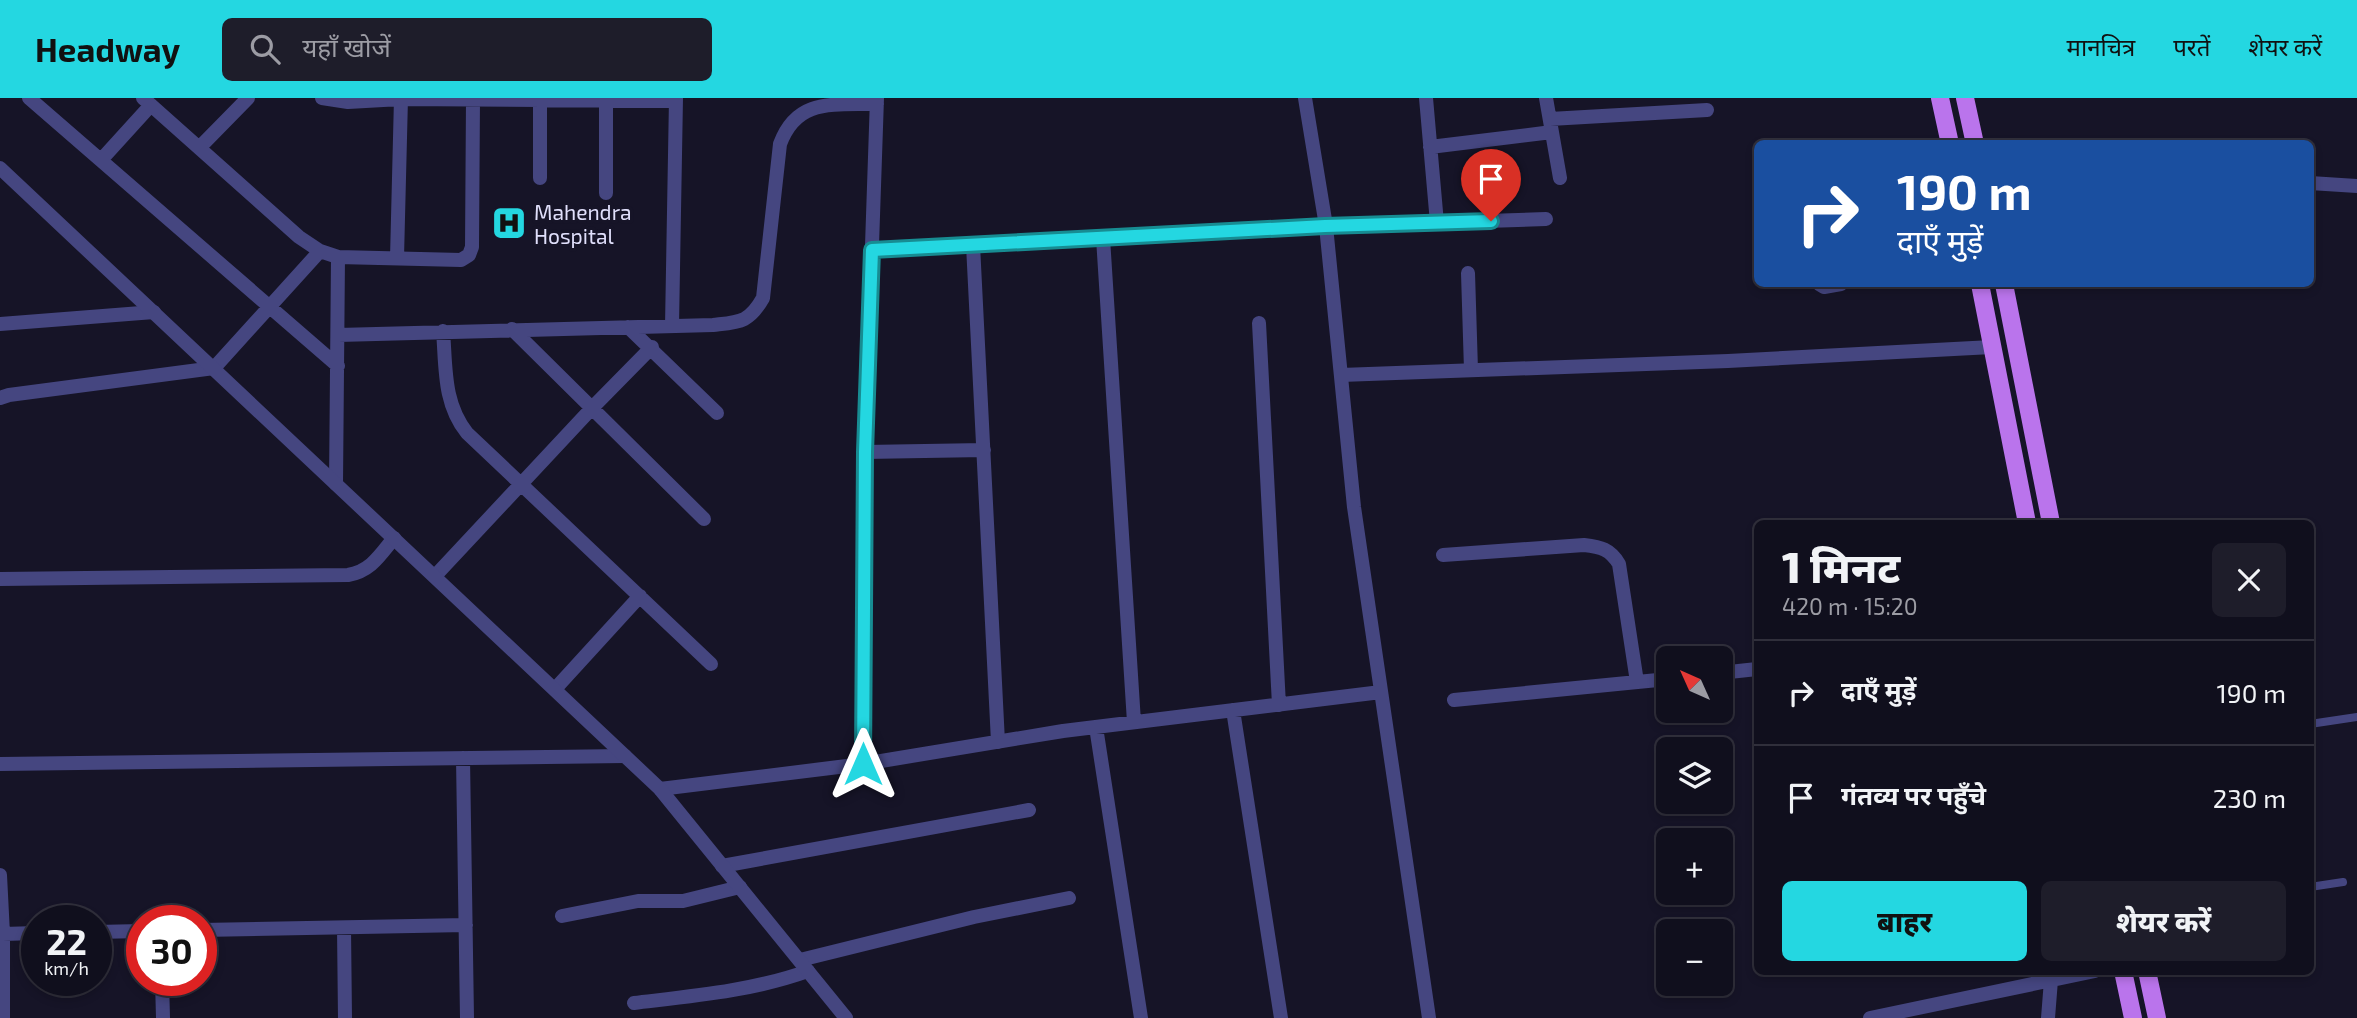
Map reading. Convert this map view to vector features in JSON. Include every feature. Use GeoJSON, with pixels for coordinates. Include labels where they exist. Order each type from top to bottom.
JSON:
{"type":"FeatureCollection","features":[{"type":"Feature","properties":{"kind":"main road"},"geometry":{"type":"LineString","coordinates":[[1940,98],[1949,140]]}},
{"type":"Feature","properties":{"kind":"main road"},"geometry":{"type":"LineString","coordinates":[[1965,98],[1974,140]]}},
{"type":"Feature","properties":{"kind":"main road"},"geometry":{"type":"LineString","coordinates":[[1981,287],[2026,520]]}},
{"type":"Feature","properties":{"kind":"main road"},"geometry":{"type":"LineString","coordinates":[[2005,287],[2050,520]]}},
{"type":"Feature","properties":{"kind":"main road"},"geometry":{"type":"LineString","coordinates":[[2124,975],[2133,1018]]}},
{"type":"Feature","properties":{"kind":"main road"},"geometry":{"type":"LineString","coordinates":[[2148,975],[2157,1018]]}},
{"type":"Feature","properties":{"kind":"street"},"geometry":{"type":"LineString","coordinates":[[29,98],[338,366]]}},
{"type":"Feature","properties":{"kind":"street"},"geometry":{"type":"LineString","coordinates":[[200,147],[248,98]]}},
{"type":"Feature","properties":{"kind":"street"},"geometry":{"type":"LineString","coordinates":[[322,98],[348,102],[401,99],[676,99],[672,326]]}},
{"type":"Feature","properties":{"kind":"street"},"geometry":{"type":"LineString","coordinates":[[606,98],[606,193]]}},
{"type":"Feature","properties":{"kind":"street"},"geometry":{"type":"LineString","coordinates":[[1305,98],[1325,226],[1354,507],[1429,1018]]}},
{"type":"Feature","properties":{"kind":"street"},"geometry":{"type":"LineString","coordinates":[[1426,98],[1437,223]]}},
{"type":"Feature","properties":{"kind":"street"},"geometry":{"type":"LineString","coordinates":[[1546,98],[1560,178]]}},
{"type":"Feature","properties":{"kind":"street"},"geometry":{"type":"LineString","coordinates":[[397,258],[401,99]]}},
{"type":"Feature","properties":{"kind":"street"},"geometry":{"type":"LineString","coordinates":[[101,160],[147,101],[299,237],[320,251],[338,257],[461,260],[469,255],[472,247],[477,99]]}},
{"type":"Feature","properties":{"kind":"street"},"geometry":{"type":"LineString","coordinates":[[540,99],[540,178]]}},
{"type":"Feature","properties":{"kind":"street"},"geometry":{"type":"LineString","coordinates":[[338,335],[742,322],[755,313],[763,298],[780,144],[786,126],[798,112],[815,105],[877,101],[865,452],[863,764]]}},
{"type":"Feature","properties":{"kind":"street"},"geometry":{"type":"LineString","coordinates":[[1430,148],[1551,126],[1707,110]]}},
{"type":"Feature","properties":{"kind":"street"},"geometry":{"type":"LineString","coordinates":[[0,168],[660,789],[846,1018]]}},
{"type":"Feature","properties":{"kind":"street"},"geometry":{"type":"LineString","coordinates":[[2314,183],[2357,186]]}},
{"type":"Feature","properties":{"kind":"street"},"geometry":{"type":"LineString","coordinates":[[872,250],[1325,226],[1546,219]]}},
{"type":"Feature","properties":{"kind":"street"},"geometry":{"type":"LineString","coordinates":[[1103,238],[1135,722]]}},
{"type":"Feature","properties":{"kind":"street"},"geometry":{"type":"LineString","coordinates":[[973,245],[998,742]]}},
{"type":"Feature","properties":{"kind":"street"},"geometry":{"type":"LineString","coordinates":[[0,398],[214,368],[320,251]]}},
{"type":"Feature","properties":{"kind":"street"},"geometry":{"type":"LineString","coordinates":[[336,484],[338,257]]}},
{"type":"Feature","properties":{"kind":"street"},"geometry":{"type":"LineString","coordinates":[[1468,273],[1471,370]]}},
{"type":"Feature","properties":{"kind":"street"},"geometry":{"type":"LineString","coordinates":[[0,324],[154,312]]}},
{"type":"Feature","properties":{"kind":"street"},"geometry":{"type":"LineString","coordinates":[[1259,323],[1279,705]]}},
{"type":"Feature","properties":{"kind":"street"},"geometry":{"type":"LineString","coordinates":[[628,327],[652,347],[718,413]]}},
{"type":"Feature","properties":{"kind":"street"},"geometry":{"type":"LineString","coordinates":[[512,329],[704,519]]}},
{"type":"Feature","properties":{"kind":"street"},"geometry":{"type":"LineString","coordinates":[[443,331],[450,403],[455,418],[467,433],[712,664]]}},
{"type":"Feature","properties":{"kind":"street"},"geometry":{"type":"LineString","coordinates":[[435,576],[652,347]]}},
{"type":"Feature","properties":{"kind":"street"},"geometry":{"type":"LineString","coordinates":[[1341,375],[1728,361],[1992,347]]}},
{"type":"Feature","properties":{"kind":"street"},"geometry":{"type":"LineString","coordinates":[[865,452],[984,450]]}},
{"type":"Feature","properties":{"kind":"street"},"geometry":{"type":"LineString","coordinates":[[0,579],[348,575],[360,573],[370,566],[394,538]]}},
{"type":"Feature","properties":{"kind":"street"},"geometry":{"type":"LineString","coordinates":[[1443,555],[1584,545],[1600,547],[1612,553],[1619,564],[1637,682]]}},
{"type":"Feature","properties":{"kind":"street"},"geometry":{"type":"LineString","coordinates":[[555,689],[640,596]]}},
{"type":"Feature","properties":{"kind":"street"},"geometry":{"type":"LineString","coordinates":[[1733,672],[1754,669]]}},
{"type":"Feature","properties":{"kind":"street"},"geometry":{"type":"LineString","coordinates":[[1454,699],[1656,680]]}},
{"type":"Feature","properties":{"kind":"street"},"geometry":{"type":"LineString","coordinates":[[660,789],[863,764],[1096,727],[1381,692]]}},
{"type":"Feature","properties":{"kind":"street"},"geometry":{"type":"LineString","coordinates":[[1233,710],[1280,1018]]}},
{"type":"Feature","properties":{"kind":"street"},"geometry":{"type":"LineString","coordinates":[[1096,727],[1141,1018]]}},
{"type":"Feature","properties":{"kind":"street"},"geometry":{"type":"LineString","coordinates":[[0,764],[625,756]]}},
{"type":"Feature","properties":{"kind":"street"},"geometry":{"type":"LineString","coordinates":[[463,758],[467,1018]]}},
{"type":"Feature","properties":{"kind":"street"},"geometry":{"type":"LineString","coordinates":[[723,866],[1029,810]]}},
{"type":"Feature","properties":{"kind":"street"},"geometry":{"type":"LineString","coordinates":[[0,875],[4,934],[3,1018]]}},
{"type":"Feature","properties":{"kind":"street"},"geometry":{"type":"LineString","coordinates":[[562,916],[638,901],[683,901],[740,887]]}},
{"type":"Feature","properties":{"kind":"street"},"geometry":{"type":"LineString","coordinates":[[634,1003],[743,989],[782,980],[804,966],[974,918],[1069,898]]}},
{"type":"Feature","properties":{"kind":"street"},"geometry":{"type":"LineString","coordinates":[[217,930],[466,925]]}},
{"type":"Feature","properties":{"kind":"street"},"geometry":{"type":"LineString","coordinates":[[344,928],[345,1018]]}},
{"type":"Feature","properties":{"kind":"street"},"geometry":{"type":"LineString","coordinates":[[4,934],[21,933]]}},
{"type":"Feature","properties":{"kind":"street"},"geometry":{"type":"LineString","coordinates":[[1870,1018],[2075,975]]}},
{"type":"Feature","properties":{"kind":"street"},"geometry":{"type":"LineString","coordinates":[[2048,1018],[2051,980]]}},
{"type":"Feature","properties":{"kind":"street"},"geometry":{"type":"LineString","coordinates":[[162,996],[163,1018]]}},
{"type":"Feature","properties":{"kind":"lane"},"geometry":{"type":"LineString","coordinates":[[2314,723],[2357,716]]}},
{"type":"Feature","properties":{"kind":"lane"},"geometry":{"type":"LineString","coordinates":[[2314,886],[2343,882]]}},
{"type":"Feature","properties":{"kind":"building"},"geometry":{"type":"Polygon","coordinates":[[[523,215],[523,227],[510,228],[511,236],[501,237],[500,216],[523,215]]]}},
{"type":"Feature","properties":{"kind":"place","name":"Mahendra Hospital"},"geometry":{"type":"Point","coordinates":[509,223]}},
{"type":"Feature","properties":{"kind":"route"},"geometry":{"type":"LineString","coordinates":[[863,764],[865,452],[872,250],[1325,226],[1491,221]]}}]}
